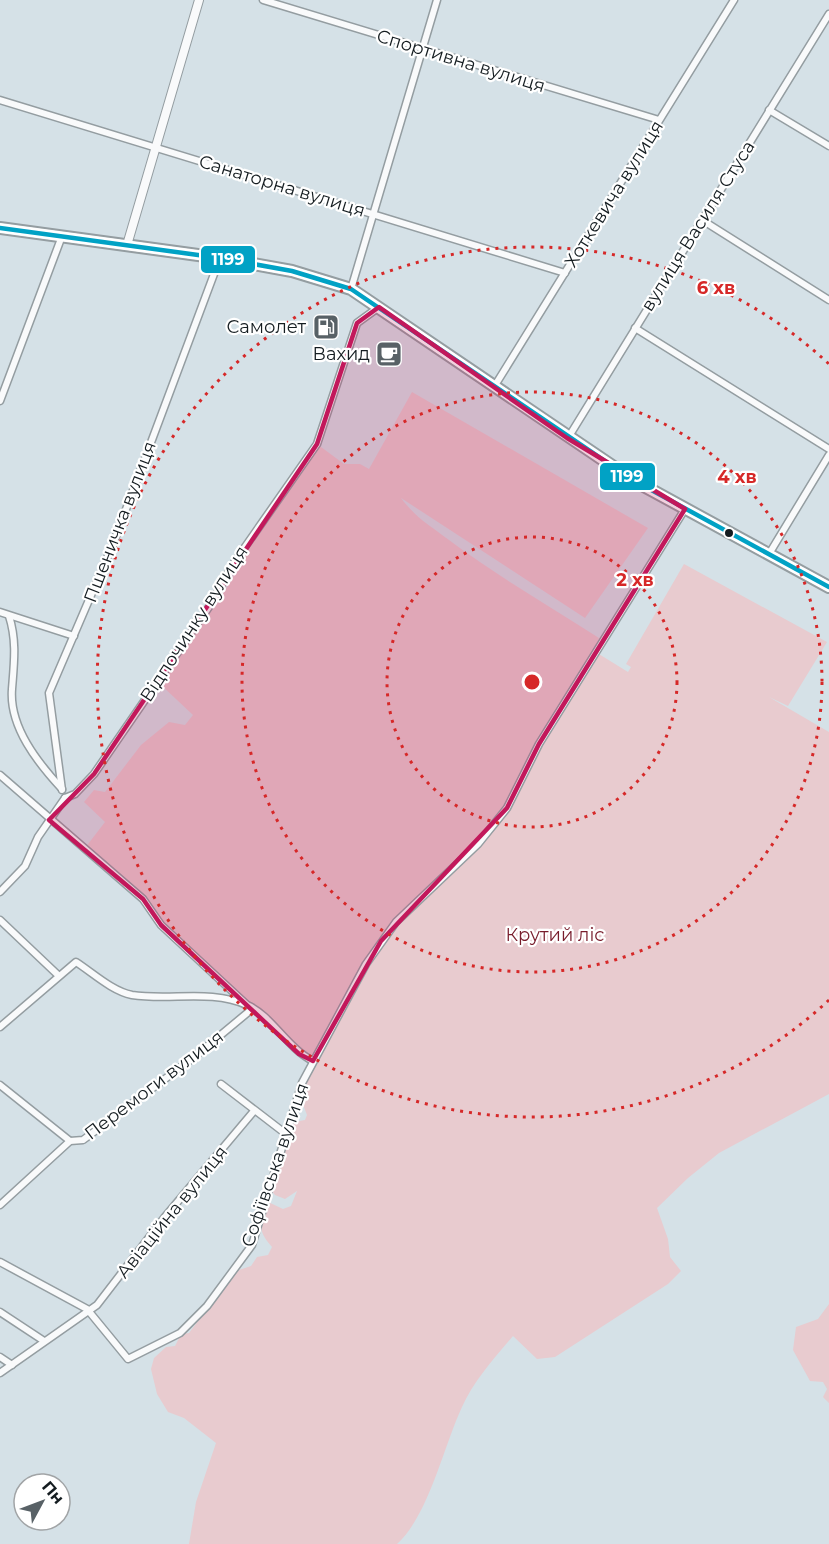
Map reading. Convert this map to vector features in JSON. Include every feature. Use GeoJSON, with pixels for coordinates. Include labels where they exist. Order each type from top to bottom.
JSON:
{"type":"FeatureCollection","features":[{"type":"Feature","properties":{"kind":"highway"},"geometry":{"type":"LineString","coordinates":[[0,228],[220,258],[292,271],[351,289],[567,438],[633,480],[829,587]]}},
{"type":"Feature","properties":{"kind":"street"},"geometry":{"type":"LineString","coordinates":[[127,245],[199,0]]}},
{"type":"Feature","properties":{"kind":"street","name":"Спортивна вулиця"},"geometry":{"type":"LineString","coordinates":[[263,0],[659,120]]}},
{"type":"Feature","properties":{"kind":"street"},"geometry":{"type":"LineString","coordinates":[[351,289],[437,0]]}},
{"type":"Feature","properties":{"kind":"street","name":"Хоткевича вулиця"},"geometry":{"type":"LineString","coordinates":[[493,387],[734,0]]}},
{"type":"Feature","properties":{"kind":"street","name":"вулиця Василя Стуса"},"geometry":{"type":"LineString","coordinates":[[567,438],[829,14]]}},
{"type":"Feature","properties":{"kind":"street","name":"Санаторна вулиця"},"geometry":{"type":"LineString","coordinates":[[0,100],[565,273]]}},
{"type":"Feature","properties":{"kind":"street"},"geometry":{"type":"LineString","coordinates":[[770,110],[829,146]]}},
{"type":"Feature","properties":{"kind":"street"},"geometry":{"type":"LineString","coordinates":[[702,220],[829,300]]}},
{"type":"Feature","properties":{"kind":"street"},"geometry":{"type":"LineString","coordinates":[[0,401],[62,236]]}},
{"type":"Feature","properties":{"kind":"street","name":"Пшеничка вулиця"},"geometry":{"type":"LineString","coordinates":[[62,790],[49,693],[113,544],[220,258]]}},
{"type":"Feature","properties":{"kind":"street","name":"Відпочинку вулиця"},"geometry":{"type":"LineString","coordinates":[[65,798],[75,794],[94,774],[213,601],[231,567],[317,444],[357,323],[379,307]]}},
{"type":"Feature","properties":{"kind":"street"},"geometry":{"type":"LineString","coordinates":[[635,328],[829,449]]}},
{"type":"Feature","properties":{"kind":"street"},"geometry":{"type":"LineString","coordinates":[[769,554],[829,455]]}},
{"type":"Feature","properties":{"kind":"street","name":"Софіївська вулиця"},"geometry":{"type":"LineString","coordinates":[[87,1309],[128,1359],[180,1333],[207,1306],[231,1275],[252,1245],[302,1083],[381,941],[396,922],[478,844],[507,808],[539,744],[686,509]]}},
{"type":"Feature","properties":{"kind":"street"},"geometry":{"type":"LineString","coordinates":[[0,612],[74,636]]}},
{"type":"Feature","properties":{"kind":"street"},"geometry":{"type":"LineString","coordinates":[[0,892],[25,866],[38,837],[65,798],[62,790],[31,751],[14,713],[11,691],[16,660],[9,616]]}},
{"type":"Feature","properties":{"kind":"street"},"geometry":{"type":"LineString","coordinates":[[0,775],[143,900],[161,925],[299,1054],[313,1061]]}},
{"type":"Feature","properties":{"kind":"street"},"geometry":{"type":"LineString","coordinates":[[0,920],[59,976]]}},
{"type":"Feature","properties":{"kind":"street"},"geometry":{"type":"LineString","coordinates":[[0,1027],[76,962],[117,990],[132,994],[211,996],[250,1007]]}},
{"type":"Feature","properties":{"kind":"street","name":"Перемоги вулиця"},"geometry":{"type":"LineString","coordinates":[[0,1204],[70,1141],[83,1140],[193,1058],[250,1007]]}},
{"type":"Feature","properties":{"kind":"street"},"geometry":{"type":"LineString","coordinates":[[221,1084],[286,1134]]}},
{"type":"Feature","properties":{"kind":"street"},"geometry":{"type":"LineString","coordinates":[[0,1085],[70,1141]]}},
{"type":"Feature","properties":{"kind":"street","name":"Авіаційна вулиця"},"geometry":{"type":"LineString","coordinates":[[0,1373],[87,1309],[97,1305],[164,1218],[254,1111]]}},
{"type":"Feature","properties":{"kind":"street"},"geometry":{"type":"LineString","coordinates":[[0,1262],[87,1309]]}},
{"type":"Feature","properties":{"kind":"street"},"geometry":{"type":"LineString","coordinates":[[0,1312],[44,1341]]}},
{"type":"Feature","properties":{"kind":"street"},"geometry":{"type":"LineString","coordinates":[[0,1358],[12,1365]]}},
{"type":"Feature","properties":{"kind":"highlighted area"},"geometry":{"type":"Polygon","coordinates":[[[379,307],[567,438],[685,509],[539,744],[507,808],[381,941],[313,1061],[299,1054],[161,925],[143,899],[49,820],[94,774],[317,444],[357,323],[379,307]]]}},
{"type":"Feature","properties":{"kind":"green space","name":"Крутий ліс"},"geometry":{"type":"Polygon","coordinates":[[[412,392],[648,528],[585,618],[401,498],[423,521],[467,553],[599,638],[594,651],[628,672],[631,667],[626,664],[684,564],[827,642],[788,706],[769,697],[829,732],[829,1094],[719,1153],[688,1178],[657,1208],[668,1239],[670,1257],[681,1271],[668,1284],[555,1357],[537,1359],[513,1336],[472,1388],[455,1423],[427,1498],[418,1516],[397,1544],[189,1544],[196,1502],[216,1443],[184,1418],[168,1412],[157,1394],[151,1369],[154,1358],[166,1347],[175,1346],[181,1334],[189,1333],[236,1271],[251,1266],[257,1257],[268,1255],[272,1247],[261,1230],[262,1215],[266,1201],[283,1209],[291,1206],[297,1191],[285,1199],[275,1195],[271,1190],[282,1163],[278,1158],[288,1123],[305,1120],[307,1115],[300,1097],[313,1063],[303,1060],[258,1011],[241,1001],[85,848],[105,822],[84,802],[94,790],[105,792],[141,745],[169,722],[185,725],[193,715],[160,684],[228,586],[258,530],[297,477],[317,444],[344,464],[360,464],[369,469],[412,392]]]}},
{"type":"Feature","properties":{"kind":"green space"},"geometry":{"type":"Polygon","coordinates":[[[829,1304],[829,1403],[823,1397],[827,1389],[823,1382],[810,1381],[793,1350],[796,1327],[818,1319],[829,1304]]]}},
{"type":"Feature","properties":{"kind":"transit line","name":"1199"},"geometry":{"type":"LineString","coordinates":[[0,228],[220,258],[292,271],[351,289],[633,480],[829,587]]}},
{"type":"Feature","properties":{"kind":"place","name":"Самолет"},"geometry":{"type":"Point","coordinates":[326,327]}},
{"type":"Feature","properties":{"kind":"place","name":"Вахид"},"geometry":{"type":"Point","coordinates":[389,354]}}]}
